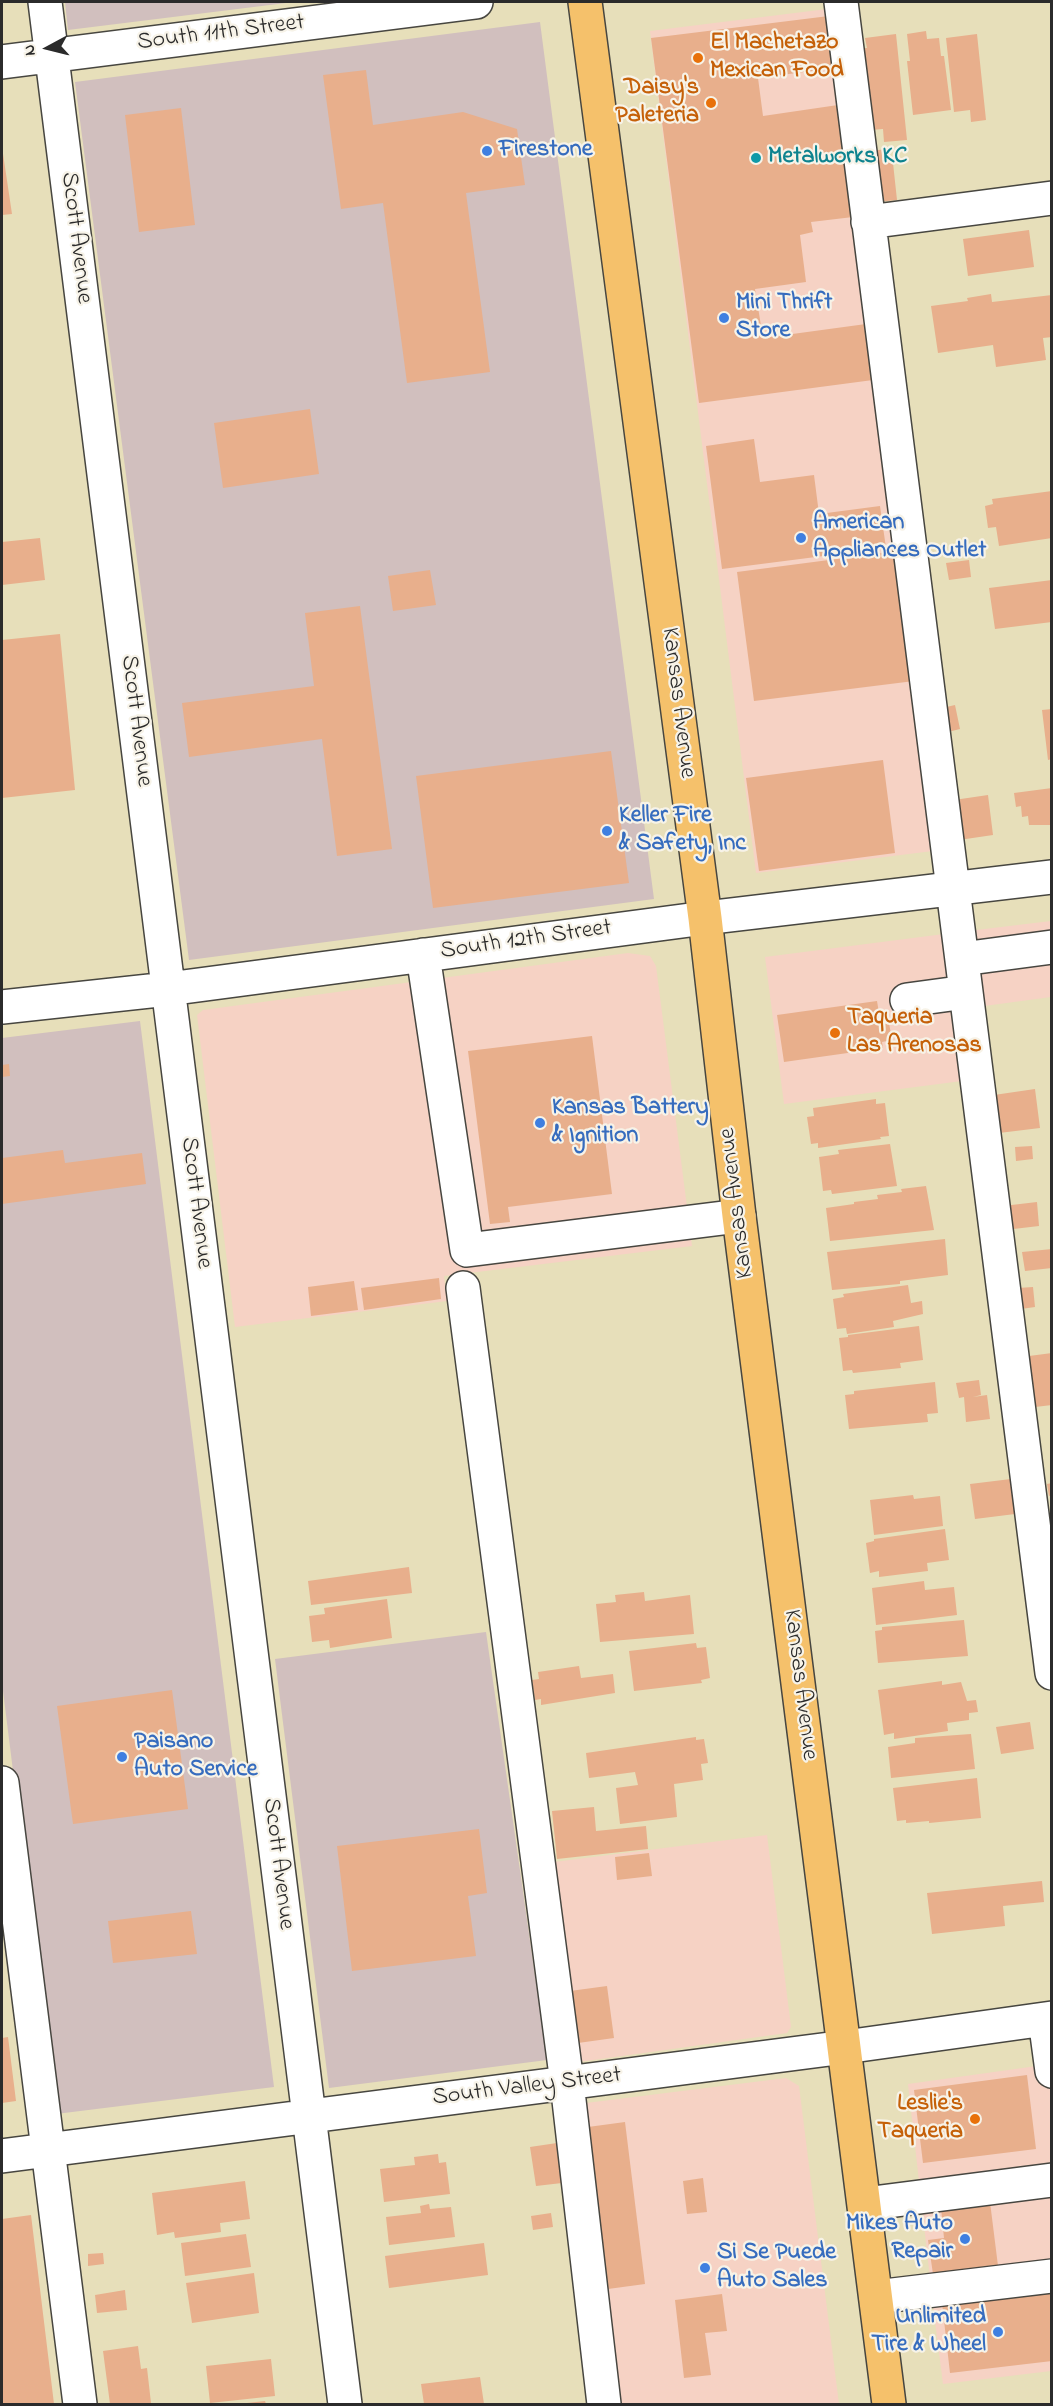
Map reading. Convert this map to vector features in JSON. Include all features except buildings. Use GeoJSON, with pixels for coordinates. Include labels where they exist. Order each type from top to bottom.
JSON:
{"type":"FeatureCollection","features":[{"type":"Feature","properties":{"kind":"main road","name":"Kansas Avenue"},"geometry":{"type":"LineString","coordinates":[[585,2],[705,918],[739,1216],[889,2404]]}},
{"type":"Feature","properties":{"kind":"street","name":"Scott Avenue"},"geometry":{"type":"LineString","coordinates":[[45,2],[345,2404]]}},
{"type":"Feature","properties":{"kind":"street","name":"South 11th Street"},"geometry":{"type":"LineString","coordinates":[[2,62],[305,12],[476,2]]}},
{"type":"Feature","properties":{"kind":"street"},"geometry":{"type":"LineString","coordinates":[[841,2],[1052,1673]]}},
{"type":"Feature","properties":{"kind":"street"},"geometry":{"type":"LineString","coordinates":[[868,222],[1052,198]]}},
{"type":"Feature","properties":{"kind":"street","name":"South 12th Street"},"geometry":{"type":"LineString","coordinates":[[2,1007],[168,989],[705,918],[1052,877]]}},
{"type":"Feature","properties":{"kind":"street"},"geometry":{"type":"LineString","coordinates":[[962,959],[1052,948]]}},
{"type":"Feature","properties":{"kind":"street"},"geometry":{"type":"LineString","coordinates":[[423,955],[467,1250],[739,1216]]}},
{"type":"Feature","properties":{"kind":"street"},"geometry":{"type":"LineString","coordinates":[[908,1000],[966,993]]}},
{"type":"Feature","properties":{"kind":"street"},"geometry":{"type":"LineString","coordinates":[[463,1288],[567,2083],[604,2404]]}},
{"type":"Feature","properties":{"kind":"street"},"geometry":{"type":"LineString","coordinates":[[2,1783],[80,2404]]}},
{"type":"Feature","properties":{"kind":"street"},"geometry":{"type":"LineString","coordinates":[[1048,2019],[1052,2071]]}},
{"type":"Feature","properties":{"kind":"street","name":"South Valley Street"},"geometry":{"type":"LineString","coordinates":[[2,2156],[1048,2019]]}},
{"type":"Feature","properties":{"kind":"street"},"geometry":{"type":"LineString","coordinates":[[865,2204],[1052,2180]]}},
{"type":"Feature","properties":{"kind":"street"},"geometry":{"type":"LineString","coordinates":[[876,2297],[1052,2276]]}},
{"type":"Feature","properties":{"kind":"shaded area"},"geometry":{"type":"Polygon","coordinates":[[[65,2],[294,2],[68,30],[65,2]]]}},
{"type":"Feature","properties":{"kind":"shaded area"},"geometry":{"type":"Polygon","coordinates":[[[827,9],[933,851],[756,873],[650,31],[827,9]]]}},
{"type":"Feature","properties":{"kind":"shaded area"},"geometry":{"type":"Polygon","coordinates":[[[540,22],[654,899],[189,960],[75,82],[540,22]]]}},
{"type":"Feature","properties":{"kind":"shaded area"},"geometry":{"type":"Polygon","coordinates":[[[1051,921],[1051,997],[977,1007],[968,931],[1051,921]]]}},
{"type":"Feature","properties":{"kind":"shaded area"},"geometry":{"type":"Polygon","coordinates":[[[944,934],[962,1081],[784,1104],[765,957],[944,934]]]}},
{"type":"Feature","properties":{"kind":"shaded area"},"geometry":{"type":"Polygon","coordinates":[[[628,953],[650,956],[656,966],[692,1246],[444,1276],[447,1301],[235,1327],[197,1015],[203,1010],[628,953]]]}},
{"type":"Feature","properties":{"kind":"shaded area"},"geometry":{"type":"Polygon","coordinates":[[[140,1021],[274,2087],[56,2114],[2,1683],[2,1038],[140,1021]]]}},
{"type":"Feature","properties":{"kind":"shaded area"},"geometry":{"type":"Polygon","coordinates":[[[486,1632],[547,2060],[329,2088],[275,1659],[486,1632]]]}},
{"type":"Feature","properties":{"kind":"shaded area"},"geometry":{"type":"Polygon","coordinates":[[[767,1835],[791,2027],[787,2033],[579,2062],[546,1863],[767,1835]]]}},
{"type":"Feature","properties":{"kind":"shaded area"},"geometry":{"type":"Polygon","coordinates":[[[1051,2064],[1051,2262],[930,2278],[908,2084],[1051,2064]]]}},
{"type":"Feature","properties":{"kind":"shaded area"},"geometry":{"type":"Polygon","coordinates":[[[786,2078],[799,2086],[839,2404],[615,2404],[578,2104],[786,2078]]]}},
{"type":"Feature","properties":{"kind":"shaded area","name":"Unlimited Tire & Wheel"},"geometry":{"type":"Polygon","coordinates":[[[1051,2283],[1051,2371],[943,2384],[932,2298],[1051,2283]]]}},
{"type":"Feature","properties":{"kind":"place","name":"El Machetazo Mexican Food"},"geometry":{"type":"Point","coordinates":[698,58]}},
{"type":"Feature","properties":{"kind":"place","name":"Daisy's Paleteria"},"geometry":{"type":"Point","coordinates":[711,103]}},
{"type":"Feature","properties":{"kind":"place","name":"Firestone"},"geometry":{"type":"Point","coordinates":[487,151]}},
{"type":"Feature","properties":{"kind":"place","name":"Metalworks KC"},"geometry":{"type":"Point","coordinates":[756,158]}},
{"type":"Feature","properties":{"kind":"place","name":"Mini Thrift Store"},"geometry":{"type":"Point","coordinates":[724,318]}},
{"type":"Feature","properties":{"kind":"place","name":"American Appliances Outlet"},"geometry":{"type":"Point","coordinates":[801,538]}},
{"type":"Feature","properties":{"kind":"place","name":"Keller Fire & Safety, Inc"},"geometry":{"type":"Point","coordinates":[607,831]}},
{"type":"Feature","properties":{"kind":"place","name":"Taqueria Las Arenosas"},"geometry":{"type":"Point","coordinates":[835,1033]}},
{"type":"Feature","properties":{"kind":"place","name":"Kansas Battery & Ignition"},"geometry":{"type":"Point","coordinates":[540,1123]}},
{"type":"Feature","properties":{"kind":"place","name":"Paisano Auto Service"},"geometry":{"type":"Point","coordinates":[122,1757]}},
{"type":"Feature","properties":{"kind":"place","name":"Leslie's Taqueria"},"geometry":{"type":"Point","coordinates":[975,2119]}},
{"type":"Feature","properties":{"kind":"place","name":"Mikes Auto Repair"},"geometry":{"type":"Point","coordinates":[965,2239]}},
{"type":"Feature","properties":{"kind":"place","name":"Si Se Puede Auto Sales"},"geometry":{"type":"Point","coordinates":[705,2268]}},
{"type":"Feature","properties":{"kind":"place","name":"Unlimited Tire & Wheel"},"geometry":{"type":"Point","coordinates":[998,2332]}}]}
